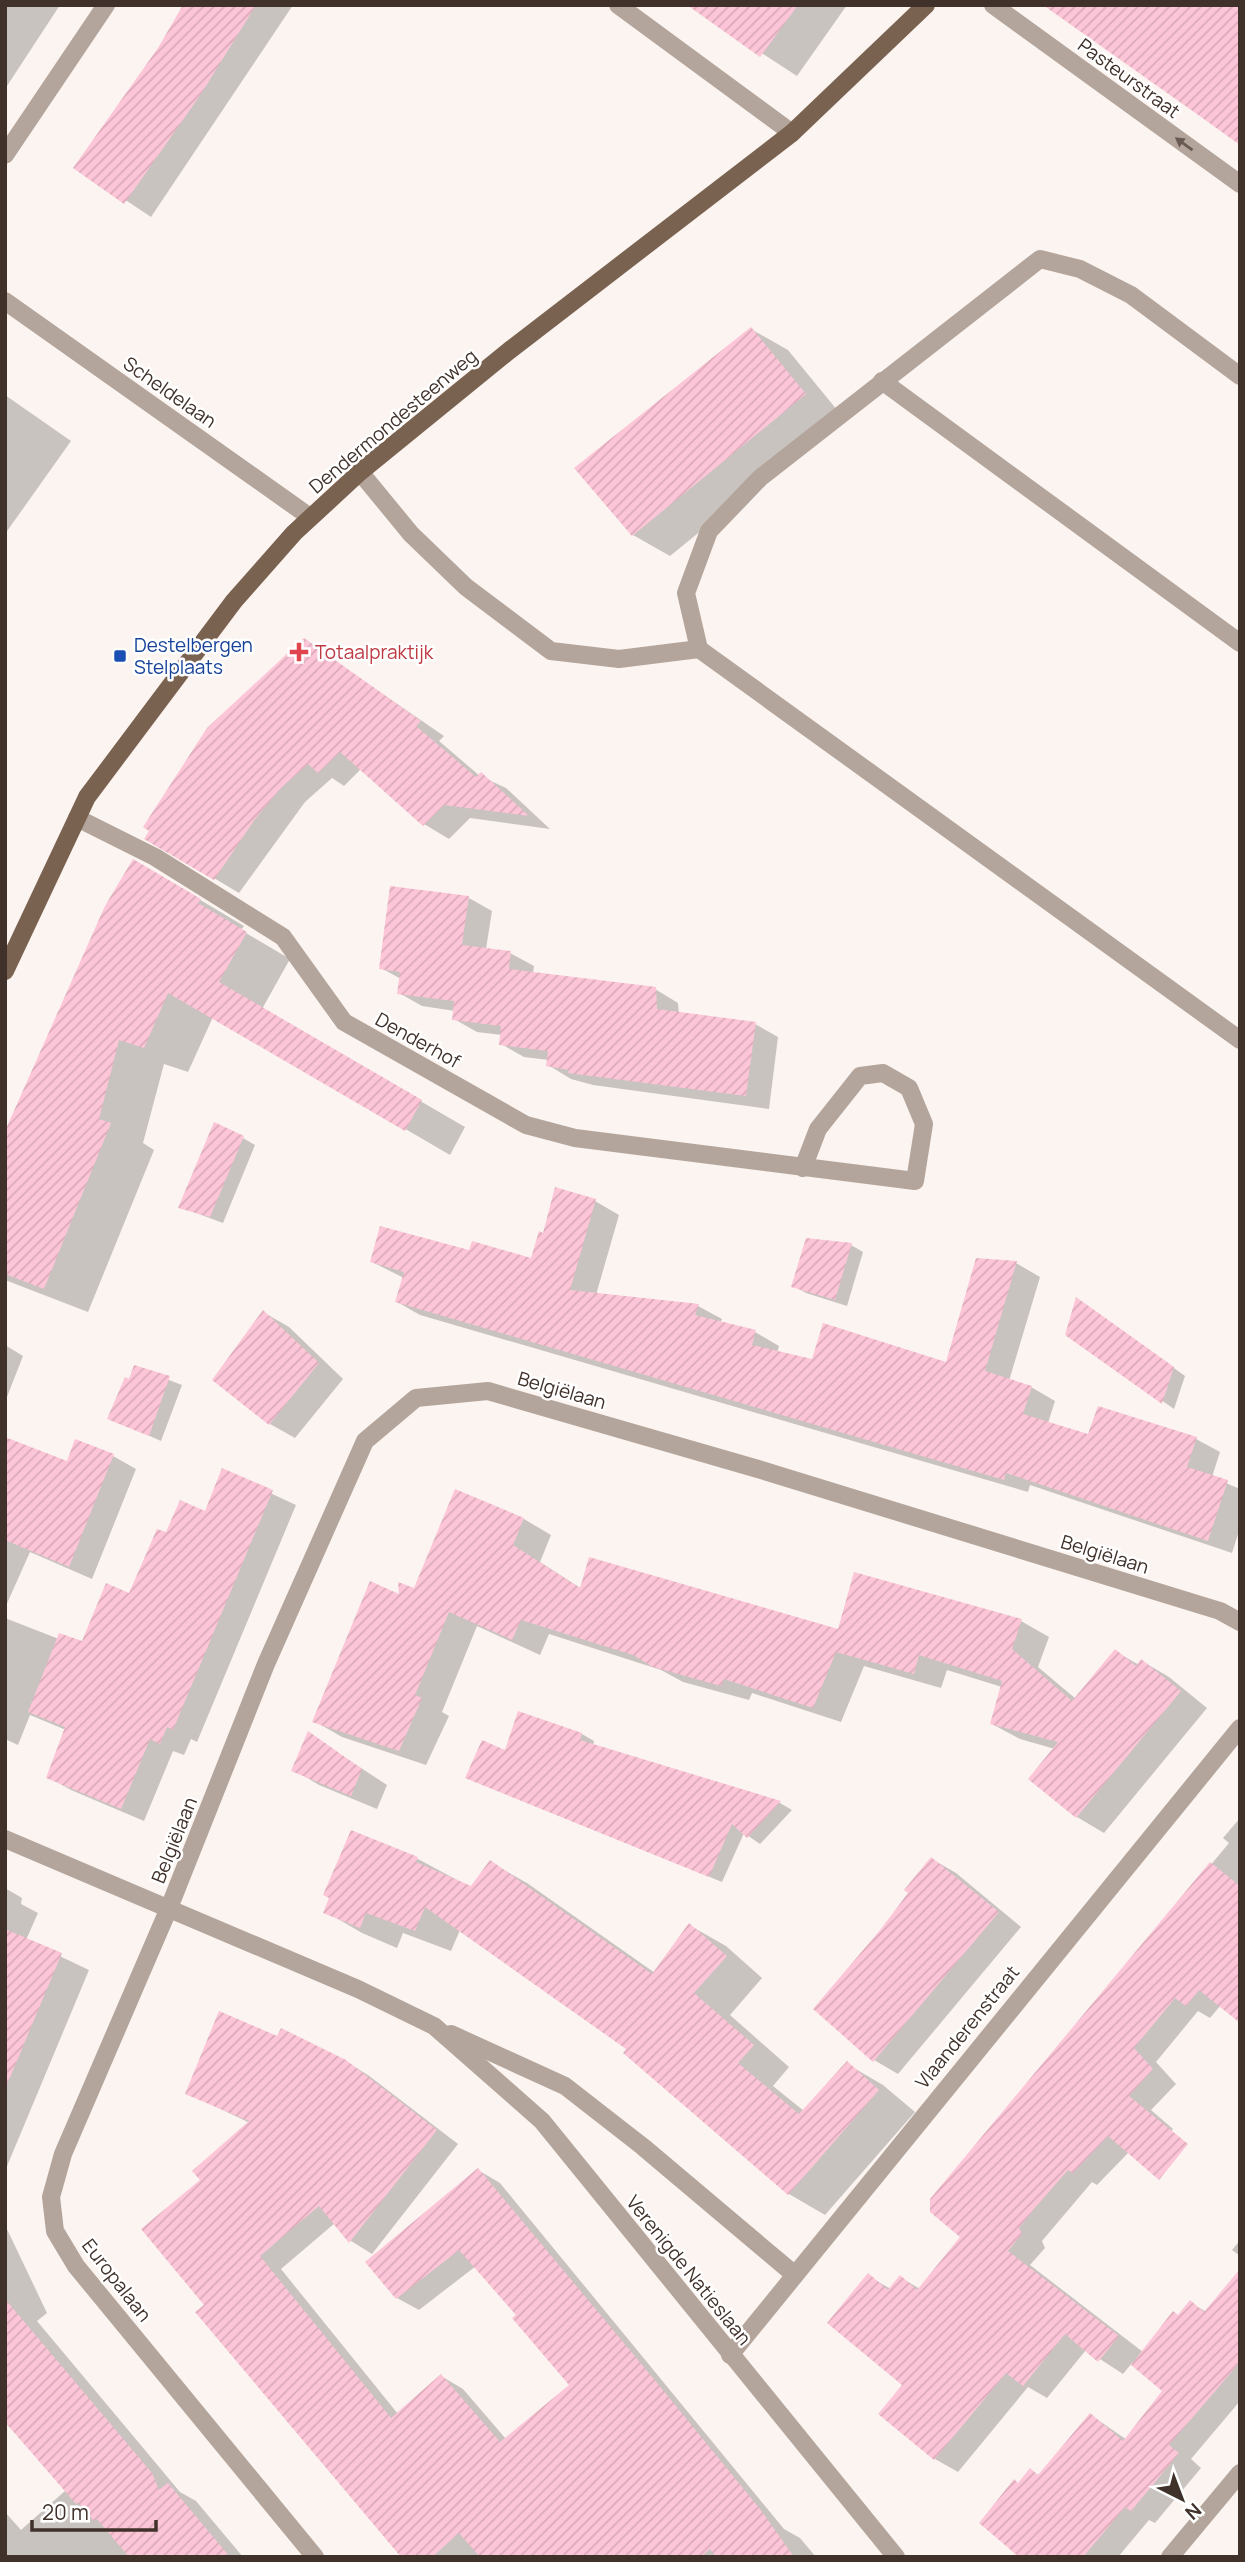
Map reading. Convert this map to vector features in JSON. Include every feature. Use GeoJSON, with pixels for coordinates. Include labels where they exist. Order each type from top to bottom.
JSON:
{"type":"FeatureCollection","features":[{"type":"Feature","properties":{"kind":"main road","name":"Dendermondesteenweg"},"geometry":{"type":"LineString","coordinates":[[5,971],[86,797],[234,601],[310,517],[360,472],[510,350],[792,133],[926,5]]}},
{"type":"Feature","properties":{"kind":"street"},"geometry":{"type":"LineString","coordinates":[[5,155],[106,5]]}},
{"type":"Feature","properties":{"kind":"street"},"geometry":{"type":"LineString","coordinates":[[618,5],[792,133]]}},
{"type":"Feature","properties":{"kind":"street","name":"Pasteurstraat"},"geometry":{"type":"LineString","coordinates":[[993,5],[1240,184]]}},
{"type":"Feature","properties":{"kind":"street"},"geometry":{"type":"LineString","coordinates":[[1240,376],[1131,295],[1080,269],[1040,259],[760,478],[709,531],[686,593],[699,649],[1240,1040]]}},
{"type":"Feature","properties":{"kind":"street","name":"Scheldelaan"},"geometry":{"type":"LineString","coordinates":[[5,301],[310,517]]}},
{"type":"Feature","properties":{"kind":"street"},"geometry":{"type":"LineString","coordinates":[[882,381],[1240,643]]}},
{"type":"Feature","properties":{"kind":"street"},"geometry":{"type":"LineString","coordinates":[[360,472],[411,534],[466,587],[551,651],[619,659],[699,649]]}},
{"type":"Feature","properties":{"kind":"street","name":"Denderhof"},"geometry":{"type":"LineString","coordinates":[[77,818],[155,857],[283,937],[344,1022],[526,1125],[575,1138],[803,1168],[915,1181],[924,1124],[909,1088],[883,1073],[860,1076],[818,1129],[803,1168]]}},
{"type":"Feature","properties":{"kind":"street","name":"Belgiëlaan"},"geometry":{"type":"LineString","coordinates":[[169,1908],[266,1664],[365,1441],[416,1398],[488,1391],[771,1473],[1208,1607],[1240,1622]]}},
{"type":"Feature","properties":{"kind":"street","name":"Vlaanderenstraat"},"geometry":{"type":"LineString","coordinates":[[730,2355],[1240,1728]]}},
{"type":"Feature","properties":{"kind":"street","name":"Verenigde Natieslaan"},"geometry":{"type":"LineString","coordinates":[[5,1839],[358,1989],[565,2086],[642,2146],[795,2275]]}},
{"type":"Feature","properties":{"kind":"street","name":"Europalaan"},"geometry":{"type":"LineString","coordinates":[[169,1908],[63,2154],[51,2197],[55,2231],[76,2266],[315,2557]]}},
{"type":"Feature","properties":{"kind":"street","name":"Verenigde Natieslaan"},"geometry":{"type":"LineString","coordinates":[[433,2026],[542,2122],[896,2557]]}},
{"type":"Feature","properties":{"kind":"street"},"geometry":{"type":"LineString","coordinates":[[1170,2557],[1240,2473]]}},
{"type":"Feature","properties":{"kind":"building"},"geometry":{"type":"Polygon","coordinates":[[[183,5],[256,5],[201,94],[124,204],[73,168],[158,48],[183,5]]]}},
{"type":"Feature","properties":{"kind":"building"},"geometry":{"type":"Polygon","coordinates":[[[687,5],[798,5],[760,57],[687,5]]]}},
{"type":"Feature","properties":{"kind":"building"},"geometry":{"type":"Polygon","coordinates":[[[1043,5],[1240,5],[1240,145],[1201,117],[1043,5]]]}},
{"type":"Feature","properties":{"kind":"building"},"geometry":{"type":"Polygon","coordinates":[[[751,327],[806,394],[632,536],[574,468],[751,327]]]}},
{"type":"Feature","properties":{"kind":"building"},"geometry":{"type":"Polygon","coordinates":[[[304,638],[421,721],[416,726],[476,777],[481,772],[529,816],[444,805],[423,826],[340,752],[318,773],[308,764],[281,788],[255,819],[214,880],[144,839],[149,831],[143,827],[207,728],[304,638]]]}},
{"type":"Feature","properties":{"kind":"building"},"geometry":{"type":"Polygon","coordinates":[[[133,859],[201,899],[198,903],[247,932],[219,982],[422,1100],[405,1131],[168,993],[144,1048],[119,1040],[99,1119],[111,1123],[44,1289],[5,1274],[5,1131],[105,906],[133,859]]]}},
{"type":"Feature","properties":{"kind":"building"},"geometry":{"type":"Polygon","coordinates":[[[390,886],[469,896],[462,945],[511,951],[509,969],[656,987],[657,1009],[756,1022],[746,1096],[568,1073],[569,1070],[546,1066],[548,1051],[499,1045],[501,1026],[452,1020],[454,1001],[397,994],[400,972],[379,969],[390,886]]]}},
{"type":"Feature","properties":{"kind":"building"},"geometry":{"type":"Polygon","coordinates":[[[214,1122],[244,1136],[210,1217],[178,1208],[214,1122]]]}},
{"type":"Feature","properties":{"kind":"building"},"geometry":{"type":"Polygon","coordinates":[[[555,1187],[596,1199],[570,1290],[699,1304],[695,1315],[756,1330],[752,1345],[812,1359],[823,1323],[946,1362],[976,1258],[1017,1261],[985,1371],[1032,1386],[1023,1414],[1088,1434],[1098,1406],[1197,1437],[1187,1467],[1228,1480],[1208,1541],[1006,1473],[1004,1480],[395,1302],[404,1272],[370,1262],[380,1226],[469,1250],[472,1241],[531,1258],[539,1231],[543,1233],[555,1187]]]}},
{"type":"Feature","properties":{"kind":"building"},"geometry":{"type":"Polygon","coordinates":[[[806,1238],[852,1243],[835,1300],[791,1287],[806,1238]]]}},
{"type":"Feature","properties":{"kind":"building"},"geometry":{"type":"Polygon","coordinates":[[[1076,1297],[1174,1367],[1162,1404],[1065,1335],[1076,1297]]]}},
{"type":"Feature","properties":{"kind":"building"},"geometry":{"type":"Polygon","coordinates":[[[263,1310],[319,1363],[269,1425],[212,1380],[263,1310]]]}},
{"type":"Feature","properties":{"kind":"building"},"geometry":{"type":"Polygon","coordinates":[[[134,1365],[170,1376],[149,1436],[107,1419],[125,1377],[129,1379],[134,1365]]]}},
{"type":"Feature","properties":{"kind":"building"},"geometry":{"type":"Polygon","coordinates":[[[5,1437],[67,1461],[75,1439],[114,1454],[69,1567],[5,1540],[5,1437]]]}},
{"type":"Feature","properties":{"kind":"building"},"geometry":{"type":"Polygon","coordinates":[[[222,1468],[273,1490],[173,1730],[167,1727],[160,1744],[150,1739],[121,1809],[46,1778],[65,1727],[28,1712],[59,1633],[82,1641],[106,1583],[129,1593],[157,1529],[166,1532],[180,1500],[205,1511],[222,1468]]]}},
{"type":"Feature","properties":{"kind":"building"},"geometry":{"type":"Polygon","coordinates":[[[455,1489],[524,1518],[513,1545],[580,1588],[589,1557],[838,1629],[854,1572],[1022,1619],[1012,1649],[1072,1701],[1115,1649],[1136,1666],[1141,1659],[1181,1691],[1076,1818],[1028,1779],[1058,1742],[990,1724],[1002,1681],[919,1655],[914,1674],[836,1652],[813,1708],[724,1679],[721,1686],[653,1667],[633,1655],[521,1620],[512,1640],[449,1612],[415,1695],[422,1698],[399,1751],[312,1722],[370,1581],[399,1594],[398,1582],[414,1588],[455,1489]]]}},
{"type":"Feature","properties":{"kind":"building"},"geometry":{"type":"Polygon","coordinates":[[[518,1711],[582,1733],[580,1740],[781,1801],[747,1838],[732,1824],[709,1877],[465,1778],[482,1740],[505,1750],[518,1711]]]}},
{"type":"Feature","properties":{"kind":"building"},"geometry":{"type":"Polygon","coordinates":[[[308,1731],[362,1769],[351,1796],[291,1771],[308,1731]]]}},
{"type":"Feature","properties":{"kind":"building"},"geometry":{"type":"Polygon","coordinates":[[[351,1830],[418,1857],[416,1862],[471,1886],[490,1860],[652,1974],[689,1923],[727,1956],[694,1993],[754,2045],[738,2063],[799,2114],[847,2061],[879,2090],[788,2195],[623,2053],[626,2049],[425,1907],[415,1931],[366,1913],[360,1928],[323,1913],[329,1898],[323,1895],[351,1830]]]}},
{"type":"Feature","properties":{"kind":"building"},"geometry":{"type":"Polygon","coordinates":[[[931,1857],[999,1912],[873,2062],[813,2009],[881,1929],[908,1893],[904,1890],[931,1857]]]}},
{"type":"Feature","properties":{"kind":"building"},"geometry":{"type":"Polygon","coordinates":[[[1210,1862],[1240,1886],[1240,2023],[1199,1990],[1186,2006],[1175,1998],[1134,2048],[1153,2069],[1129,2096],[1188,2144],[1159,2180],[1108,2136],[1073,2173],[1068,2170],[1033,2210],[1019,2228],[1022,2234],[1008,2251],[1119,2336],[1098,2362],[1065,2334],[1023,2386],[1006,2373],[934,2460],[878,2414],[902,2385],[827,2323],[868,2273],[888,2290],[900,2275],[917,2290],[960,2237],[930,2212],[930,2199],[1210,1862]]]}},
{"type":"Feature","properties":{"kind":"building"},"geometry":{"type":"Polygon","coordinates":[[[5,1929],[62,1953],[6,2087],[5,2086],[5,1929]]]}},
{"type":"Feature","properties":{"kind":"building"},"geometry":{"type":"Polygon","coordinates":[[[219,2011],[277,2036],[281,2028],[346,2060],[437,2130],[349,2243],[319,2206],[260,2256],[391,2418],[441,2374],[500,2442],[569,2385],[512,2318],[516,2315],[459,2250],[396,2299],[365,2262],[478,2168],[760,2509],[794,2557],[716,2557],[710,2549],[701,2557],[480,2557],[459,2533],[432,2557],[401,2557],[195,2312],[204,2305],[141,2229],[200,2180],[192,2171],[249,2121],[185,2094],[219,2011]]]}},
{"type":"Feature","properties":{"kind":"building"},"geometry":{"type":"Polygon","coordinates":[[[1240,2269],[1240,2362],[1169,2445],[1179,2453],[1131,2511],[1125,2507],[1083,2557],[1019,2557],[979,2523],[1014,2479],[1018,2483],[1030,2468],[1038,2475],[1090,2413],[1123,2441],[1162,2391],[1131,2365],[1173,2311],[1178,2315],[1190,2300],[1204,2312],[1240,2269]]]}},
{"type":"Feature","properties":{"kind":"building"},"geometry":{"type":"Polygon","coordinates":[[[5,2299],[152,2473],[159,2490],[168,2483],[230,2557],[129,2557],[97,2519],[94,2521],[78,2502],[76,2504],[5,2422],[5,2299]]]}},
{"type":"Feature","properties":{"kind":"place","name":"Totaalpraktijk"},"geometry":{"type":"Point","coordinates":[299,652]}},
{"type":"Feature","properties":{"kind":"place","name":"Destelbergen Stelplaats"},"geometry":{"type":"Point","coordinates":[120,656]}}]}
